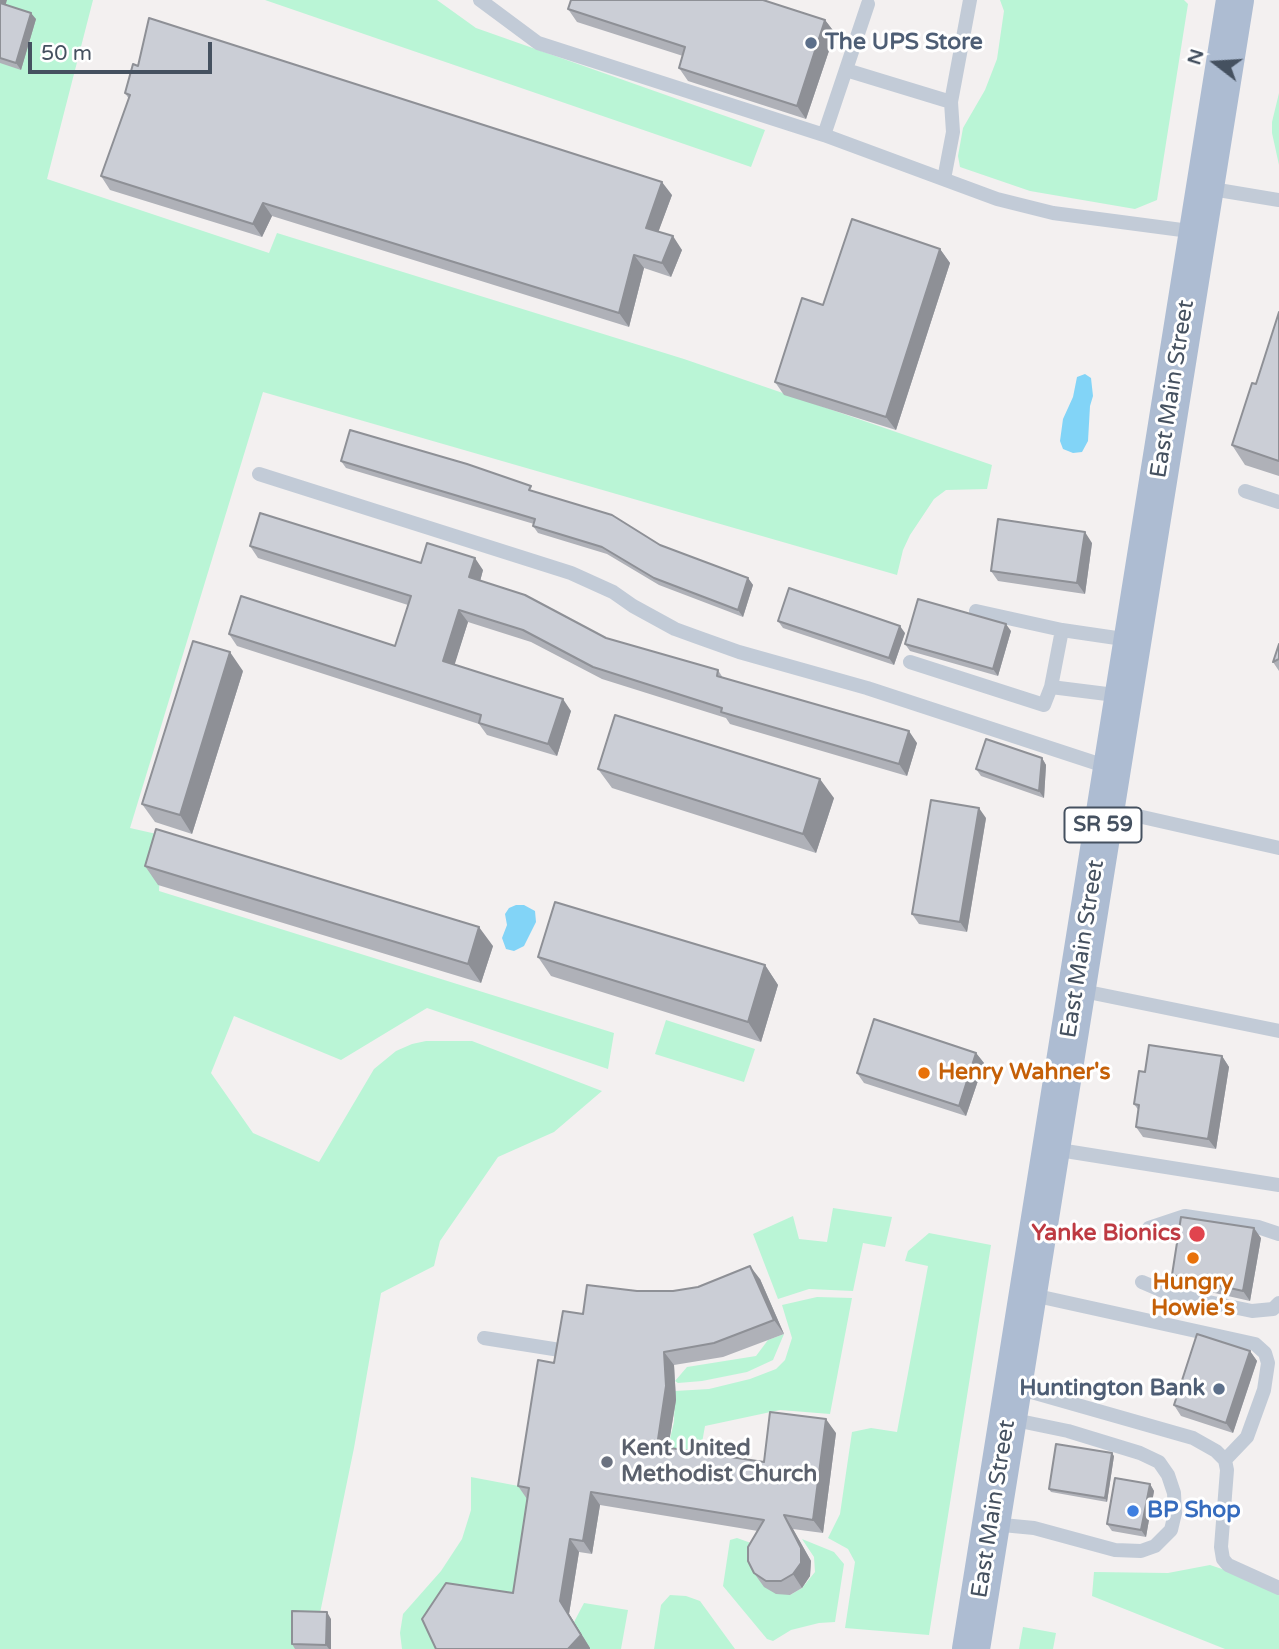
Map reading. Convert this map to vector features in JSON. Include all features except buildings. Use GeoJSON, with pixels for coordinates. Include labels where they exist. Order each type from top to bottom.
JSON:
{"type":"FeatureCollection","features":[{"type":"Feature","properties":{"kind":"main road","name":"East Main Street"},"geometry":{"type":"LineString","coordinates":[[971,1649],[1235,0]]}},
{"type":"Feature","properties":{"kind":"lane"},"geometry":{"type":"LineString","coordinates":[[480,0],[538,43],[824,135],[997,199],[1053,213],[1198,232]]}},
{"type":"Feature","properties":{"kind":"lane"},"geometry":{"type":"LineString","coordinates":[[943,179],[953,132],[951,102],[970,0]]}},
{"type":"Feature","properties":{"kind":"lane"},"geometry":{"type":"LineString","coordinates":[[824,135],[868,4]]}},
{"type":"Feature","properties":{"kind":"lane"},"geometry":{"type":"LineString","coordinates":[[846,70],[951,102]]}},
{"type":"Feature","properties":{"kind":"lane"},"geometry":{"type":"LineString","coordinates":[[1205,187],[1279,200]]}},
{"type":"Feature","properties":{"kind":"lane"},"geometry":{"type":"LineString","coordinates":[[259,474],[571,573],[613,592],[675,629],[707,641],[867,688],[1112,769]]}},
{"type":"Feature","properties":{"kind":"lane"},"geometry":{"type":"LineString","coordinates":[[1245,491],[1279,502]]}},
{"type":"Feature","properties":{"kind":"lane"},"geometry":{"type":"LineString","coordinates":[[976,611],[1062,630],[1133,641]]}},
{"type":"Feature","properties":{"kind":"lane"},"geometry":{"type":"LineString","coordinates":[[910,662],[1044,705],[1051,687],[1062,630]]}},
{"type":"Feature","properties":{"kind":"lane"},"geometry":{"type":"LineString","coordinates":[[1051,687],[1124,696]]}},
{"type":"Feature","properties":{"kind":"lane"},"geometry":{"type":"LineString","coordinates":[[1106,809],[1279,848]]}},
{"type":"Feature","properties":{"kind":"lane"},"geometry":{"type":"LineString","coordinates":[[1077,990],[1279,1031]]}},
{"type":"Feature","properties":{"kind":"lane"},"geometry":{"type":"LineString","coordinates":[[1051,1148],[1279,1185]]}},
{"type":"Feature","properties":{"kind":"lane"},"geometry":{"type":"LineString","coordinates":[[1149,1228],[1185,1216],[1258,1227],[1279,1234]]}},
{"type":"Feature","properties":{"kind":"lane"},"geometry":{"type":"LineString","coordinates":[[1142,1282],[1170,1294],[1252,1311],[1273,1310],[1279,1303]]}},
{"type":"Feature","properties":{"kind":"lane"},"geometry":{"type":"LineString","coordinates":[[1028,1294],[1255,1344],[1265,1353],[1268,1363],[1264,1390],[1247,1437],[1224,1460]]}},
{"type":"Feature","properties":{"kind":"lane"},"geometry":{"type":"LineString","coordinates":[[484,1338],[560,1350]]}},
{"type":"Feature","properties":{"kind":"lane"},"geometry":{"type":"LineString","coordinates":[[1011,1403],[1193,1438],[1216,1451],[1224,1460],[1227,1480],[1221,1547],[1223,1559],[1228,1565],[1279,1588]]}},
{"type":"Feature","properties":{"kind":"lane"},"geometry":{"type":"LineString","coordinates":[[991,1523],[1034,1528],[1115,1550],[1141,1550],[1155,1546],[1171,1530],[1175,1513],[1174,1493],[1168,1475],[1159,1462],[1139,1452],[1060,1429],[1011,1403]]}},
{"type":"Feature","properties":{"kind":"green space"},"geometry":{"type":"Polygon","coordinates":[[[0,0],[93,0],[47,179],[269,253],[277,233],[684,359],[992,465],[987,489],[946,490],[934,499],[910,535],[897,575],[263,392],[130,828],[161,835],[159,891],[614,1033],[608,1069],[427,1008],[341,1060],[234,1016],[211,1073],[253,1133],[319,1162],[374,1069],[396,1051],[412,1044],[426,1041],[472,1041],[602,1091],[554,1132],[498,1157],[440,1241],[434,1266],[381,1293],[354,1448],[319,1618],[296,1649],[0,1649],[0,0]]]}},
{"type":"Feature","properties":{"kind":"green space"},"geometry":{"type":"Polygon","coordinates":[[[265,0],[437,0],[476,28],[765,130],[751,167],[265,0]]]}},
{"type":"Feature","properties":{"kind":"green space"},"geometry":{"type":"Polygon","coordinates":[[[1000,0],[1184,0],[1188,4],[1157,200],[1135,209],[1030,191],[960,167],[958,156],[963,128],[985,90],[997,59],[1004,11],[1000,0]]]}},
{"type":"Feature","properties":{"kind":"green space"},"geometry":{"type":"Polygon","coordinates":[[[1279,93],[1279,165],[1272,122],[1279,93]]]}},
{"type":"Feature","properties":{"kind":"green space"},"geometry":{"type":"Polygon","coordinates":[[[666,1020],[755,1049],[744,1082],[655,1054],[666,1020]]]}},
{"type":"Feature","properties":{"kind":"green space"},"geometry":{"type":"Polygon","coordinates":[[[833,1208],[892,1217],[885,1247],[863,1243],[853,1291],[809,1289],[778,1299],[753,1234],[793,1216],[799,1239],[827,1242],[833,1208]]]}},
{"type":"Feature","properties":{"kind":"green space"},"geometry":{"type":"Polygon","coordinates":[[[929,1233],[991,1245],[929,1635],[845,1628],[855,1562],[848,1549],[828,1538],[840,1514],[852,1432],[871,1428],[897,1432],[928,1266],[905,1261],[908,1251],[929,1233]]]}},
{"type":"Feature","properties":{"kind":"green space"},"geometry":{"type":"Polygon","coordinates":[[[817,1297],[852,1298],[830,1414],[780,1410],[705,1426],[698,1465],[662,1459],[674,1422],[675,1391],[709,1389],[750,1379],[776,1369],[785,1360],[792,1338],[782,1305],[817,1297]]]}},
{"type":"Feature","properties":{"kind":"green space"},"geometry":{"type":"Polygon","coordinates":[[[784,1334],[773,1360],[747,1372],[702,1381],[675,1381],[687,1367],[756,1356],[768,1340],[784,1334]]]}},
{"type":"Feature","properties":{"kind":"green space"},"geometry":{"type":"Polygon","coordinates":[[[471,1477],[529,1488],[522,1607],[439,1649],[402,1649],[400,1633],[403,1614],[441,1571],[462,1539],[471,1510],[471,1477]]]}},
{"type":"Feature","properties":{"kind":"green space"},"geometry":{"type":"Polygon","coordinates":[[[737,1538],[765,1548],[790,1595],[802,1588],[815,1572],[814,1557],[802,1539],[834,1552],[844,1564],[835,1622],[791,1630],[773,1641],[767,1639],[723,1586],[730,1540],[737,1538]]]}},
{"type":"Feature","properties":{"kind":"green space"},"geometry":{"type":"Polygon","coordinates":[[[1210,1565],[1279,1588],[1279,1649],[1225,1649],[1092,1596],[1094,1572],[1168,1573],[1210,1565]]]}},
{"type":"Feature","properties":{"kind":"green space"},"geometry":{"type":"Polygon","coordinates":[[[670,1595],[686,1596],[700,1601],[735,1649],[654,1649],[661,1605],[670,1595]]]}},
{"type":"Feature","properties":{"kind":"green space"},"geometry":{"type":"Polygon","coordinates":[[[584,1603],[628,1610],[621,1649],[589,1649],[574,1622],[584,1603]]]}},
{"type":"Feature","properties":{"kind":"green space"},"geometry":{"type":"Polygon","coordinates":[[[1023,1627],[1056,1633],[1053,1649],[1019,1649],[1023,1627]]]}},
{"type":"Feature","properties":{"kind":"water"},"geometry":{"type":"Polygon","coordinates":[[[1085,374],[1091,378],[1093,396],[1088,441],[1082,452],[1073,453],[1063,449],[1060,441],[1063,419],[1073,397],[1077,377],[1085,374]]]}},
{"type":"Feature","properties":{"kind":"water"},"geometry":{"type":"Polygon","coordinates":[[[524,905],[535,911],[536,922],[524,946],[514,951],[506,949],[502,938],[507,925],[505,914],[509,908],[524,905]]]}},
{"type":"Feature","properties":{"kind":"place","name":"The UPS Store"},"geometry":{"type":"Point","coordinates":[811,43]}},
{"type":"Feature","properties":{"kind":"place","name":"Henry Wahner's"},"geometry":{"type":"Point","coordinates":[924,1073]}},
{"type":"Feature","properties":{"kind":"place","name":"Yanke Bionics"},"geometry":{"type":"Point","coordinates":[1197,1234]}},
{"type":"Feature","properties":{"kind":"place","name":"Hungry Howie's"},"geometry":{"type":"Point","coordinates":[1193,1258]}},
{"type":"Feature","properties":{"kind":"place","name":"Huntington Bank"},"geometry":{"type":"Point","coordinates":[1219,1389]}},
{"type":"Feature","properties":{"kind":"place","name":"Kent United Methodist Church"},"geometry":{"type":"Point","coordinates":[607,1462]}},
{"type":"Feature","properties":{"kind":"place","name":"BP Shop"},"geometry":{"type":"Point","coordinates":[1133,1511]}}]}
